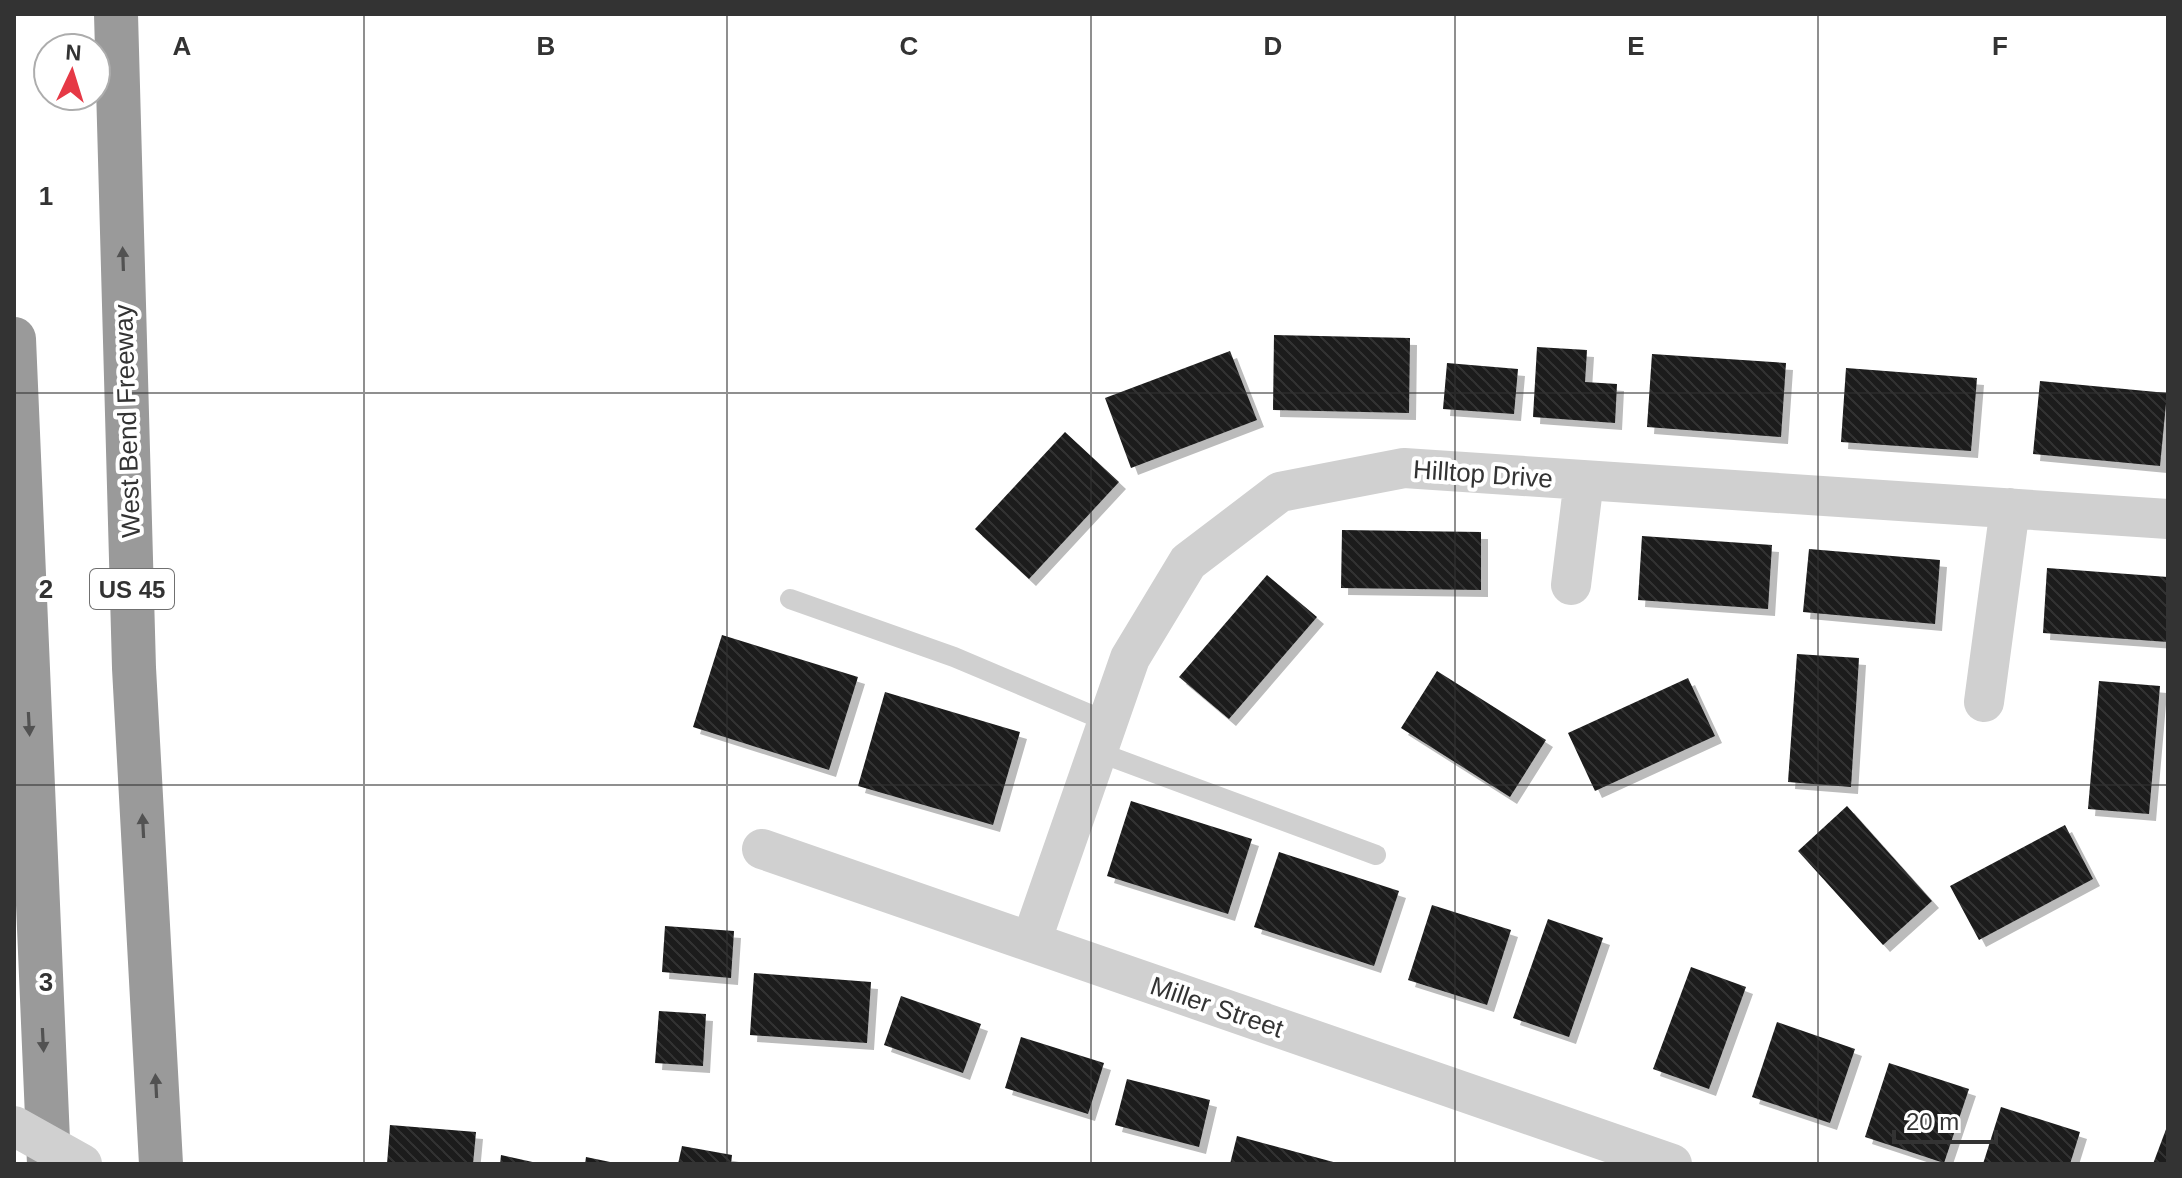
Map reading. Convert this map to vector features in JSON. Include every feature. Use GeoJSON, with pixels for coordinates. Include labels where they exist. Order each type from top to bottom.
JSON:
{"type":"FeatureCollection","features":[{"type":"Feature","properties":{"kind":"highway","name":"West Bend Freeway"},"geometry":{"type":"LineString","coordinates":[[116,14],[134,668],[161,1164]]}},
{"type":"Feature","properties":{"kind":"highway"},"geometry":{"type":"LineString","coordinates":[[14,339],[49,1164]]}},
{"type":"Feature","properties":{"kind":"street","name":"Hilltop Drive"},"geometry":{"type":"LineString","coordinates":[[1031,942],[1130,658],[1188,562],[1280,492],[1404,468],[2168,519]]}},
{"type":"Feature","properties":{"kind":"street"},"geometry":{"type":"LineString","coordinates":[[1571,585],[1584,480]]}},
{"type":"Feature","properties":{"kind":"street"},"geometry":{"type":"LineString","coordinates":[[1984,702],[2010,508]]}},
{"type":"Feature","properties":{"kind":"street","name":"Miller Street"},"geometry":{"type":"LineString","coordinates":[[762,849],[1672,1164]]}},
{"type":"Feature","properties":{"kind":"street"},"geometry":{"type":"LineString","coordinates":[[14,1126],[82,1164]]}},
{"type":"Feature","properties":{"kind":"lane"},"geometry":{"type":"LineString","coordinates":[[790,599],[954,657],[1103,737],[1376,855]]}},
{"type":"Feature","properties":{"kind":"building"},"geometry":{"type":"Polygon","coordinates":[[[1274,335],[1410,338],[1409,413],[1273,410],[1274,335]]]}},
{"type":"Feature","properties":{"kind":"building"},"geometry":{"type":"Polygon","coordinates":[[[1537,347],[1587,350],[1585,382],[1617,384],[1615,423],[1533,417],[1537,347]]]}},
{"type":"Feature","properties":{"kind":"building"},"geometry":{"type":"Polygon","coordinates":[[[1230,351],[1257,420],[1131,468],[1105,398],[1230,351]]]}},
{"type":"Feature","properties":{"kind":"building"},"geometry":{"type":"Polygon","coordinates":[[[1652,354],[1786,363],[1781,437],[1647,427],[1652,354]]]}},
{"type":"Feature","properties":{"kind":"building"},"geometry":{"type":"Polygon","coordinates":[[[1447,363],[1518,369],[1514,414],[1443,409],[1447,363]]]}},
{"type":"Feature","properties":{"kind":"building"},"geometry":{"type":"Polygon","coordinates":[[[1846,368],[1977,378],[1971,451],[1841,442],[1846,368]]]}},
{"type":"Feature","properties":{"kind":"building"},"geometry":{"type":"Polygon","coordinates":[[[2040,381],[2167,393],[2160,466],[2033,454],[2040,381]]]}},
{"type":"Feature","properties":{"kind":"building"},"geometry":{"type":"Polygon","coordinates":[[[1065,432],[1119,482],[1029,579],[975,529],[1065,432]]]}},
{"type":"Feature","properties":{"kind":"building"},"geometry":{"type":"Polygon","coordinates":[[[1342,530],[1481,532],[1481,590],[1341,588],[1342,530]]]}},
{"type":"Feature","properties":{"kind":"building"},"geometry":{"type":"Polygon","coordinates":[[[1642,536],[1772,545],[1768,609],[1638,600],[1642,536]]]}},
{"type":"Feature","properties":{"kind":"building"},"geometry":{"type":"Polygon","coordinates":[[[1809,549],[1940,560],[1935,624],[1803,612],[1809,549]]]}},
{"type":"Feature","properties":{"kind":"building"},"geometry":{"type":"Polygon","coordinates":[[[2047,568],[2168,577],[2168,642],[2043,633],[2047,568]]]}},
{"type":"Feature","properties":{"kind":"building"},"geometry":{"type":"Polygon","coordinates":[[[1267,575],[1317,617],[1229,719],[1179,677],[1267,575]]]}},
{"type":"Feature","properties":{"kind":"building"},"geometry":{"type":"Polygon","coordinates":[[[722,635],[858,677],[829,770],[693,727],[722,635]]]}},
{"type":"Feature","properties":{"kind":"building"},"geometry":{"type":"Polygon","coordinates":[[[1797,654],[1859,658],[1851,787],[1788,782],[1797,654]]]}},
{"type":"Feature","properties":{"kind":"building"},"geometry":{"type":"Polygon","coordinates":[[[1437,671],[1546,740],[1510,797],[1401,728],[1437,671]]]}},
{"type":"Feature","properties":{"kind":"building"},"geometry":{"type":"Polygon","coordinates":[[[1688,678],[1715,736],[1595,791],[1568,733],[1688,678]]]}},
{"type":"Feature","properties":{"kind":"building"},"geometry":{"type":"Polygon","coordinates":[[[2099,681],[2160,686],[2149,814],[2088,809],[2099,681]]]}},
{"type":"Feature","properties":{"kind":"building"},"geometry":{"type":"Polygon","coordinates":[[[885,692],[1020,732],[993,825],[858,786],[885,692]]]}},
{"type":"Feature","properties":{"kind":"building"},"geometry":{"type":"Polygon","coordinates":[[[1131,801],[1252,839],[1228,914],[1107,876],[1131,801]]]}},
{"type":"Feature","properties":{"kind":"building"},"geometry":{"type":"Polygon","coordinates":[[[1847,806],[1932,901],[1883,945],[1798,851],[1847,806]]]}},
{"type":"Feature","properties":{"kind":"building"},"geometry":{"type":"Polygon","coordinates":[[[2065,825],[2093,879],[1979,940],[1950,886],[2065,825]]]}},
{"type":"Feature","properties":{"kind":"building"},"geometry":{"type":"Polygon","coordinates":[[[1279,852],[1399,891],[1374,966],[1254,927],[1279,852]]]}},
{"type":"Feature","properties":{"kind":"building"},"geometry":{"type":"Polygon","coordinates":[[[1432,905],[1511,930],[1487,1005],[1408,980],[1432,905]]]}},
{"type":"Feature","properties":{"kind":"building"},"geometry":{"type":"Polygon","coordinates":[[[1548,919],[1603,938],[1569,1037],[1513,1018],[1548,919]]]}},
{"type":"Feature","properties":{"kind":"building"},"geometry":{"type":"Polygon","coordinates":[[[665,926],[734,931],[731,978],[662,972],[665,926]]]}},
{"type":"Feature","properties":{"kind":"building"},"geometry":{"type":"Polygon","coordinates":[[[1691,967],[1746,987],[1709,1089],[1653,1069],[1691,967]]]}},
{"type":"Feature","properties":{"kind":"building"},"geometry":{"type":"Polygon","coordinates":[[[754,973],[871,982],[867,1043],[750,1035],[754,973]]]}},
{"type":"Feature","properties":{"kind":"building"},"geometry":{"type":"Polygon","coordinates":[[[901,996],[981,1024],[963,1073],[884,1045],[901,996]]]}},
{"type":"Feature","properties":{"kind":"building"},"geometry":{"type":"Polygon","coordinates":[[[659,1011],[706,1014],[703,1066],[655,1063],[659,1011]]]}},
{"type":"Feature","properties":{"kind":"building"},"geometry":{"type":"Polygon","coordinates":[[[1777,1022],[1855,1049],[1830,1123],[1752,1097],[1777,1022]]]}},
{"type":"Feature","properties":{"kind":"building"},"geometry":{"type":"Polygon","coordinates":[[[1021,1037],[1104,1063],[1088,1114],[1005,1088],[1021,1037]]]}},
{"type":"Feature","properties":{"kind":"building"},"geometry":{"type":"Polygon","coordinates":[[[1889,1063],[1969,1089],[1944,1163],[1865,1137],[1889,1063]]]}},
{"type":"Feature","properties":{"kind":"building"},"geometry":{"type":"Polygon","coordinates":[[[1127,1079],[1210,1100],[1199,1147],[1115,1125],[1127,1079]]]}},
{"type":"Feature","properties":{"kind":"building"},"geometry":{"type":"Polygon","coordinates":[[[2001,1107],[2080,1132],[2070,1164],[1983,1164],[2001,1107]]]}},
{"type":"Feature","properties":{"kind":"building"},"geometry":{"type":"Polygon","coordinates":[[[2168,1124],[2168,1164],[2153,1164],[2168,1124]]]}},
{"type":"Feature","properties":{"kind":"building"},"geometry":{"type":"Polygon","coordinates":[[[390,1125],[476,1132],[473,1164],[387,1164],[390,1125]]]}},
{"type":"Feature","properties":{"kind":"building"},"geometry":{"type":"Polygon","coordinates":[[[1237,1136],[1337,1163],[1337,1164],[1230,1164],[1237,1136]]]}},
{"type":"Feature","properties":{"kind":"building"},"geometry":{"type":"Polygon","coordinates":[[[682,1146],[732,1155],[731,1164],[678,1164],[682,1146]]]}},
{"type":"Feature","properties":{"kind":"building"},"geometry":{"type":"Polygon","coordinates":[[[501,1155],[537,1163],[537,1164],[500,1164],[501,1155]]]}},
{"type":"Feature","properties":{"kind":"building"},"geometry":{"type":"Polygon","coordinates":[[[586,1157],[615,1163],[615,1164],[585,1164],[586,1157]]]}}]}
